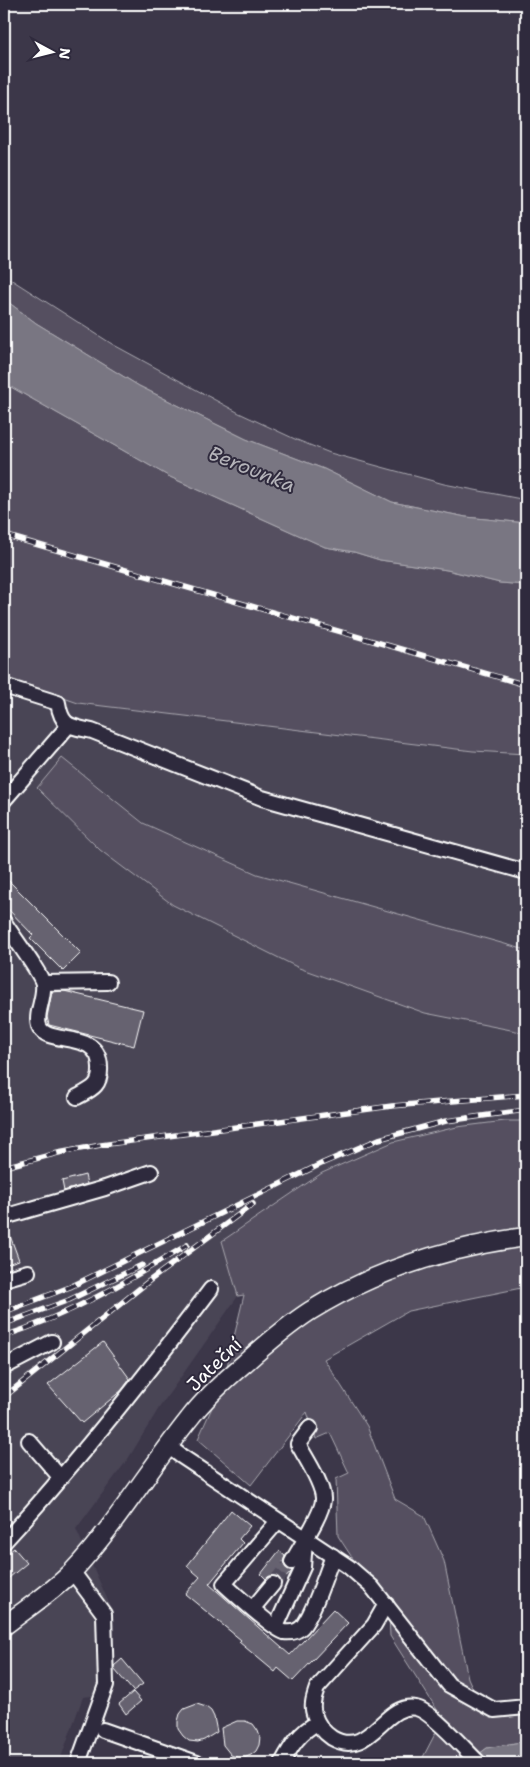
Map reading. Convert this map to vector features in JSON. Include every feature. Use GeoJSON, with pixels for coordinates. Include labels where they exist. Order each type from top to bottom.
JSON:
{"type":"FeatureCollection","features":[{"type":"Feature","properties":{"kind":"main road","name":"Jateční"},"geometry":{"type":"LineString","coordinates":[[4,1626],[52,1591],[72,1571],[109,1527],[190,1417],[223,1382],[262,1348],[309,1312],[355,1286],[400,1266],[466,1247],[526,1237]]}},
{"type":"Feature","properties":{"kind":"lane"},"geometry":{"type":"LineString","coordinates":[[4,686],[58,703],[60,715],[68,725],[92,731],[262,798],[526,872]]}},
{"type":"Feature","properties":{"kind":"lane"},"geometry":{"type":"LineString","coordinates":[[4,800],[68,725]]}},
{"type":"Feature","properties":{"kind":"lane"},"geometry":{"type":"LineString","coordinates":[[4,922],[43,983],[38,1019],[40,1028],[45,1033],[84,1043],[93,1048],[100,1057],[98,1082],[94,1088],[77,1097]]}},
{"type":"Feature","properties":{"kind":"lane"},"geometry":{"type":"LineString","coordinates":[[43,983],[108,982]]}},
{"type":"Feature","properties":{"kind":"lane"},"geometry":{"type":"LineString","coordinates":[[4,1218],[105,1188],[151,1172]]}},
{"type":"Feature","properties":{"kind":"lane"},"geometry":{"type":"LineString","coordinates":[[4,1280],[28,1272]]}},
{"type":"Feature","properties":{"kind":"lane"},"geometry":{"type":"LineString","coordinates":[[4,1542],[60,1478],[172,1340],[211,1288]]}},
{"type":"Feature","properties":{"kind":"lane"},"geometry":{"type":"LineString","coordinates":[[4,1367],[52,1342]]}},
{"type":"Feature","properties":{"kind":"lane"},"geometry":{"type":"LineString","coordinates":[[292,1562],[321,1510],[324,1499],[322,1490],[298,1444],[310,1428]]}},
{"type":"Feature","properties":{"kind":"lane"},"geometry":{"type":"LineString","coordinates":[[29,1441],[60,1478]]}},
{"type":"Feature","properties":{"kind":"lane"},"geometry":{"type":"LineString","coordinates":[[168,1446],[349,1567],[372,1587],[449,1685],[494,1710],[526,1707]]}},
{"type":"Feature","properties":{"kind":"lane"},"geometry":{"type":"LineString","coordinates":[[278,1521],[224,1584],[276,1627],[284,1632],[301,1628],[314,1604],[333,1556]]}},
{"type":"Feature","properties":{"kind":"lane"},"geometry":{"type":"LineString","coordinates":[[276,1627],[303,1567],[305,1538]]}},
{"type":"Feature","properties":{"kind":"lane"},"geometry":{"type":"LineString","coordinates":[[72,1571],[104,1614],[106,1676],[106,1685],[78,1763]]}},
{"type":"Feature","properties":{"kind":"lane"},"geometry":{"type":"LineString","coordinates":[[253,1608],[273,1584]]}},
{"type":"Feature","properties":{"kind":"lane"},"geometry":{"type":"LineString","coordinates":[[386,1604],[374,1625],[317,1688],[313,1705],[313,1712],[317,1723],[324,1732],[334,1739],[346,1742],[358,1741],[369,1736],[394,1713],[408,1707],[416,1708],[429,1714],[479,1763]]}},
{"type":"Feature","properties":{"kind":"lane"},"geometry":{"type":"LineString","coordinates":[[282,1763],[300,1735],[307,1728],[317,1723]]}},
{"type":"Feature","properties":{"kind":"lane"},"geometry":{"type":"LineString","coordinates":[[103,1730],[180,1760],[197,1763]]}},
{"type":"Feature","properties":{"kind":"shaded area"},"geometry":{"type":"Polygon","coordinates":[[[4,275],[112,344],[239,413],[330,453],[444,484],[526,500],[526,523],[466,517],[392,502],[324,469],[246,439],[139,386],[36,323],[4,299],[4,275]]]}},
{"type":"Feature","properties":{"kind":"shaded area"},"geometry":{"type":"Polygon","coordinates":[[[4,383],[170,477],[325,547],[354,552],[380,560],[447,570],[500,583],[526,585],[526,754],[473,751],[78,703],[4,677],[4,383]]]}},
{"type":"Feature","properties":{"kind":"shaded area"},"geometry":{"type":"Polygon","coordinates":[[[4,519],[526,652],[526,1121],[505,1121],[222,1241],[238,1296],[159,1408],[128,1459],[76,1529],[110,1605],[114,1653],[111,1694],[83,1697],[59,1763],[4,1763],[4,519]]]}},
{"type":"Feature","properties":{"kind":"shaded area"},"geometry":{"type":"Polygon","coordinates":[[[62,758],[143,823],[257,874],[526,950],[526,1033],[425,1013],[299,968],[173,905],[100,850],[37,788],[62,758]]]}},
{"type":"Feature","properties":{"kind":"shaded area"},"geometry":{"type":"Polygon","coordinates":[[[505,1121],[526,1121],[526,1287],[408,1311],[324,1359],[367,1426],[395,1499],[424,1516],[444,1561],[468,1678],[483,1711],[526,1697],[526,1741],[487,1748],[467,1763],[420,1763],[436,1732],[441,1736],[450,1725],[443,1719],[390,1636],[388,1594],[357,1565],[338,1536],[336,1479],[349,1473],[330,1433],[316,1439],[307,1412],[251,1485],[198,1439],[223,1383],[244,1295],[238,1296],[222,1241],[322,1173],[393,1142],[457,1127],[505,1121]]]}},
{"type":"Feature","properties":{"kind":"water","name":"Berounka"},"geometry":{"type":"Polygon","coordinates":[[[4,299],[36,323],[139,386],[246,439],[324,469],[392,502],[466,517],[526,523],[526,585],[500,583],[447,570],[380,560],[354,552],[325,547],[170,477],[4,383],[4,299]]]}},
{"type":"Feature","properties":{"kind":"water"},"geometry":{"type":"Polygon","coordinates":[[[526,1741],[526,1763],[467,1763],[487,1748],[526,1741]]]}},
{"type":"Feature","properties":{"kind":"building"},"geometry":{"type":"Polygon","coordinates":[[[4,876],[81,953],[63,971],[30,938],[33,935],[4,905],[4,876]]]}},
{"type":"Feature","properties":{"kind":"building"},"geometry":{"type":"Polygon","coordinates":[[[64,991],[143,1010],[134,1046],[49,1025],[47,1017],[52,992],[64,991]]]}},
{"type":"Feature","properties":{"kind":"building"},"geometry":{"type":"Polygon","coordinates":[[[85,1175],[87,1184],[64,1191],[62,1181],[85,1175]]]}},
{"type":"Feature","properties":{"kind":"building"},"geometry":{"type":"Polygon","coordinates":[[[6,1225],[19,1260],[4,1265],[4,1226],[6,1225]]]}},
{"type":"Feature","properties":{"kind":"building"},"geometry":{"type":"Polygon","coordinates":[[[103,1342],[130,1379],[122,1390],[82,1423],[48,1385],[103,1342]]]}},
{"type":"Feature","properties":{"kind":"building"},"geometry":{"type":"Polygon","coordinates":[[[231,1510],[250,1526],[239,1539],[243,1543],[209,1584],[290,1655],[333,1609],[348,1623],[293,1681],[278,1668],[275,1672],[239,1642],[241,1640],[185,1594],[200,1577],[187,1566],[231,1510]]]}},
{"type":"Feature","properties":{"kind":"building"},"geometry":{"type":"Polygon","coordinates":[[[14,1548],[27,1563],[4,1582],[4,1556],[14,1548]]]}},
{"type":"Feature","properties":{"kind":"building"},"geometry":{"type":"Polygon","coordinates":[[[279,1551],[285,1556],[283,1562],[285,1567],[292,1571],[281,1583],[279,1578],[275,1576],[270,1576],[266,1579],[261,1574],[279,1551]]]}},
{"type":"Feature","properties":{"kind":"building"},"geometry":{"type":"Polygon","coordinates":[[[122,1659],[143,1684],[133,1691],[114,1669],[114,1666],[122,1659]]]}},
{"type":"Feature","properties":{"kind":"building"},"geometry":{"type":"Polygon","coordinates":[[[133,1692],[141,1701],[126,1714],[119,1704],[133,1692]]]}},
{"type":"Feature","properties":{"kind":"building"},"geometry":{"type":"Polygon","coordinates":[[[197,1704],[211,1711],[217,1732],[198,1742],[189,1741],[178,1729],[180,1714],[184,1709],[197,1704]]]}},
{"type":"Feature","properties":{"kind":"building"},"geometry":{"type":"Polygon","coordinates":[[[237,1721],[253,1724],[260,1737],[256,1751],[244,1758],[231,1755],[223,1745],[221,1728],[237,1721]]]}},
{"type":"Feature","properties":{"kind":"tunnel"},"geometry":{"type":"LineString","coordinates":[[273,1584],[292,1562]]}},
{"type":"Feature","properties":{"kind":"railway"},"geometry":{"type":"LineString","coordinates":[[4,535],[526,685]]}},
{"type":"Feature","properties":{"kind":"railway"},"geometry":{"type":"LineString","coordinates":[[4,1167],[58,1153],[101,1145],[392,1106],[526,1095]]}},
{"type":"Feature","properties":{"kind":"railway"},"geometry":{"type":"LineString","coordinates":[[4,1312],[70,1287],[323,1163],[379,1139],[446,1121],[526,1110]]}},
{"type":"Feature","properties":{"kind":"railway"},"geometry":{"type":"LineString","coordinates":[[4,1397],[149,1281],[253,1204]]}},
{"type":"Feature","properties":{"kind":"railway"},"geometry":{"type":"LineString","coordinates":[[4,1336],[52,1318],[98,1296],[187,1245]]}},
{"type":"Feature","properties":{"kind":"railway"},"geometry":{"type":"LineString","coordinates":[[4,1324],[69,1300],[142,1265]]}}]}
